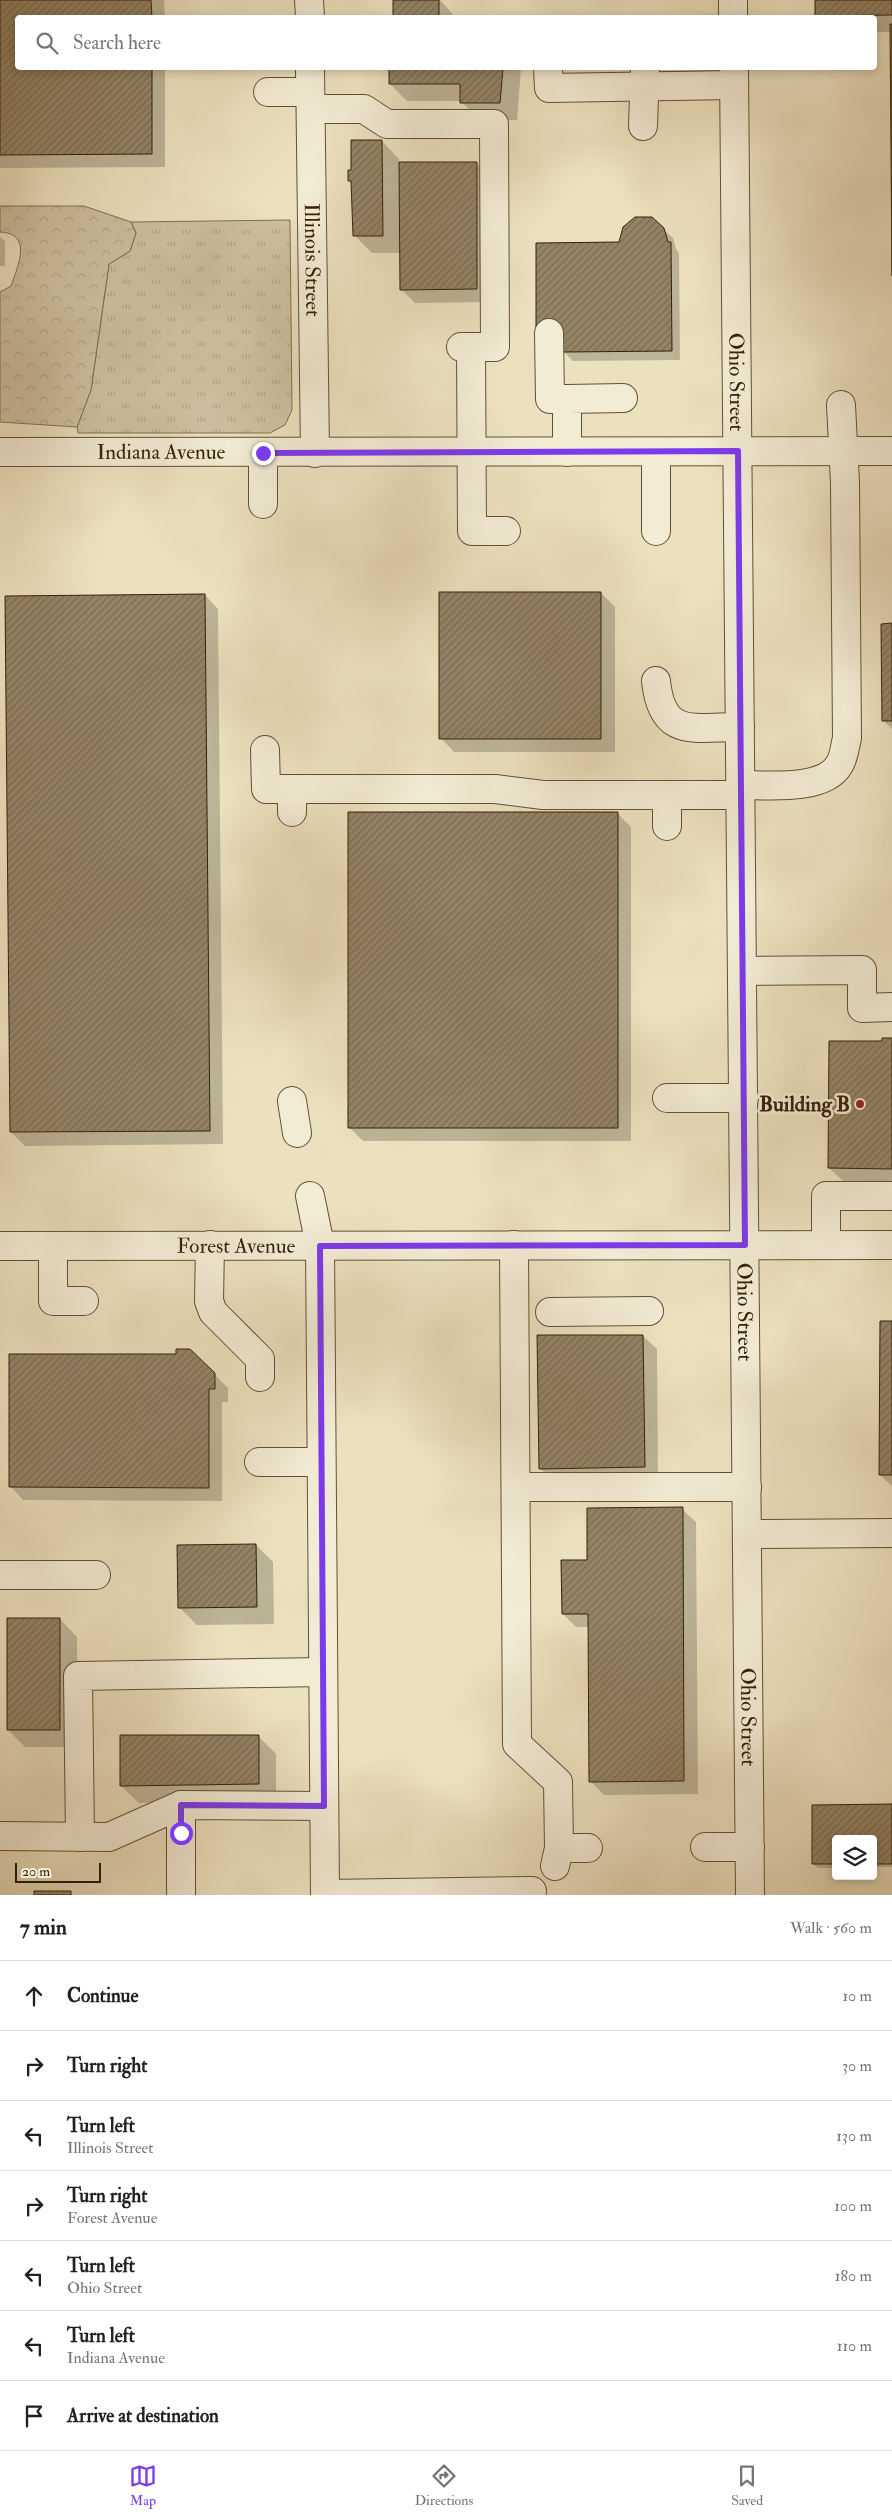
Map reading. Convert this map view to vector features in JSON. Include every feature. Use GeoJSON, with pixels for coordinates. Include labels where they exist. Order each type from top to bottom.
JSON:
{"type":"FeatureCollection","features":[{"type":"Feature","properties":{"kind":"street"},"geometry":{"type":"LineString","coordinates":[[309,0],[310,15]]}},
{"type":"Feature","properties":{"kind":"street"},"geometry":{"type":"LineString","coordinates":[[733,0],[733,15]]}},
{"type":"Feature","properties":{"kind":"street"},"geometry":{"type":"LineString","coordinates":[[558,88],[645,77],[734,76]]}},
{"type":"Feature","properties":{"kind":"street","name":"Ohio Street"},"geometry":{"type":"LineString","coordinates":[[734,76],[745,1245],[736,1371],[747,1487],[750,1895]]}},
{"type":"Feature","properties":{"kind":"street"},"geometry":{"type":"LineString","coordinates":[[644,126],[645,77]]}},
{"type":"Feature","properties":{"kind":"street"},"geometry":{"type":"LineString","coordinates":[[268,92],[310,90],[364,109],[387,124],[494,124],[495,347],[466,347],[472,452],[472,531],[506,531]]}},
{"type":"Feature","properties":{"kind":"street","name":"Illinois Street"},"geometry":{"type":"LineString","coordinates":[[310,90],[315,453]]}},
{"type":"Feature","properties":{"kind":"street"},"geometry":{"type":"LineString","coordinates":[[549,333],[550,398],[623,398]]}},
{"type":"Feature","properties":{"kind":"street"},"geometry":{"type":"LineString","coordinates":[[567,398],[567,452]]}},
{"type":"Feature","properties":{"kind":"street"},"geometry":{"type":"LineString","coordinates":[[266,750],[266,789],[292,800],[495,789],[543,795],[667,795],[812,783],[827,777],[839,765],[847,738],[846,483],[842,451],[842,405]]}},
{"type":"Feature","properties":{"kind":"street","name":"Indiana Avenue"},"geometry":{"type":"LineString","coordinates":[[0,452],[892,451]]}},
{"type":"Feature","properties":{"kind":"street"},"geometry":{"type":"LineString","coordinates":[[656,452],[656,531]]}},
{"type":"Feature","properties":{"kind":"street"},"geometry":{"type":"LineString","coordinates":[[263,453],[263,504]]}},
{"type":"Feature","properties":{"kind":"street"},"geometry":{"type":"LineString","coordinates":[[656,680],[658,699],[664,714],[676,724],[694,728],[740,728]]}},
{"type":"Feature","properties":{"kind":"street"},"geometry":{"type":"LineString","coordinates":[[667,795],[667,826]]}},
{"type":"Feature","properties":{"kind":"street"},"geometry":{"type":"LineString","coordinates":[[743,971],[862,970],[862,1008],[892,1007]]}},
{"type":"Feature","properties":{"kind":"street"},"geometry":{"type":"LineString","coordinates":[[667,1098],[744,1098]]}},
{"type":"Feature","properties":{"kind":"street"},"geometry":{"type":"LineString","coordinates":[[292,1101],[297,1133]]}},
{"type":"Feature","properties":{"kind":"street"},"geometry":{"type":"LineString","coordinates":[[310,1196],[320,1246],[325,1894],[532,1891]]}},
{"type":"Feature","properties":{"kind":"street"},"geometry":{"type":"LineString","coordinates":[[826,1245],[826,1196],[892,1196]]}},
{"type":"Feature","properties":{"kind":"street","name":"Forest Avenue"},"geometry":{"type":"LineString","coordinates":[[0,1246],[892,1245]]}},
{"type":"Feature","properties":{"kind":"street"},"geometry":{"type":"LineString","coordinates":[[53,1246],[53,1301],[84,1301]]}},
{"type":"Feature","properties":{"kind":"street"},"geometry":{"type":"LineString","coordinates":[[210,1246],[199,1301],[213,1312],[260,1359],[260,1377]]}},
{"type":"Feature","properties":{"kind":"street"},"geometry":{"type":"LineString","coordinates":[[514,1246],[517,1744],[558,1782],[554,1841],[588,1848]]}},
{"type":"Feature","properties":{"kind":"street"},"geometry":{"type":"LineString","coordinates":[[550,1312],[649,1311]]}},
{"type":"Feature","properties":{"kind":"street"},"geometry":{"type":"LineString","coordinates":[[259,1462],[321,1462]]}},
{"type":"Feature","properties":{"kind":"street"},"geometry":{"type":"LineString","coordinates":[[516,1487],[747,1487]]}},
{"type":"Feature","properties":{"kind":"street"},"geometry":{"type":"LineString","coordinates":[[747,1534],[892,1533]]}},
{"type":"Feature","properties":{"kind":"street"},"geometry":{"type":"LineString","coordinates":[[0,1575],[96,1575]]}},
{"type":"Feature","properties":{"kind":"street"},"geometry":{"type":"LineString","coordinates":[[80,1837],[78,1676],[323,1672]]}},
{"type":"Feature","properties":{"kind":"street"},"geometry":{"type":"LineString","coordinates":[[1,1838],[109,1837],[181,1805],[324,1806]]}},
{"type":"Feature","properties":{"kind":"street"},"geometry":{"type":"LineString","coordinates":[[180,1895],[181,1805]]}},
{"type":"Feature","properties":{"kind":"street"},"geometry":{"type":"LineString","coordinates":[[705,1847],[750,1847]]}},
{"type":"Feature","properties":{"kind":"green space"},"geometry":{"type":"Polygon","coordinates":[[[0,206],[84,206],[131,222],[136,233],[130,251],[109,264],[91,390],[77,427],[0,422],[0,292],[11,286],[19,260],[20,244],[17,238],[0,232],[0,206]]]}},
{"type":"Feature","properties":{"kind":"green space"},"geometry":{"type":"Polygon","coordinates":[[[290,220],[292,410],[285,425],[270,433],[78,433],[77,427],[91,390],[109,264],[130,251],[136,233],[131,222],[290,220]]]}},
{"type":"Feature","properties":{"kind":"building"},"geometry":{"type":"Polygon","coordinates":[[[0,0],[151,0],[152,15],[15,15],[15,70],[152,70],[152,154],[0,155],[0,0]]]}},
{"type":"Feature","properties":{"kind":"building"},"geometry":{"type":"Polygon","coordinates":[[[393,0],[439,0],[439,15],[393,15],[393,0]]]}},
{"type":"Feature","properties":{"kind":"building"},"geometry":{"type":"Polygon","coordinates":[[[815,0],[892,0],[892,15],[815,15],[815,0]]]}},
{"type":"Feature","properties":{"kind":"building"},"geometry":{"type":"Polygon","coordinates":[[[890,24],[892,24],[892,276],[890,24]]]}},
{"type":"Feature","properties":{"kind":"building"},"geometry":{"type":"Polygon","coordinates":[[[389,70],[503,70],[500,103],[460,103],[460,84],[389,84],[389,70]]]}},
{"type":"Feature","properties":{"kind":"building"},"geometry":{"type":"Polygon","coordinates":[[[351,140],[382,140],[383,236],[353,236],[351,181],[348,181],[348,170],[351,170],[351,140]]]}},
{"type":"Feature","properties":{"kind":"building"},"geometry":{"type":"Polygon","coordinates":[[[399,162],[477,162],[477,289],[400,290],[399,162]]]}},
{"type":"Feature","properties":{"kind":"building"},"geometry":{"type":"Polygon","coordinates":[[[635,217],[652,217],[664,228],[668,242],[671,242],[672,351],[563,352],[536,333],[536,243],[619,242],[623,227],[635,217]]]}},
{"type":"Feature","properties":{"kind":"building"},"geometry":{"type":"Polygon","coordinates":[[[439,592],[601,592],[601,739],[439,739],[439,592]]]}},
{"type":"Feature","properties":{"kind":"building"},"geometry":{"type":"Polygon","coordinates":[[[205,594],[210,1131],[10,1132],[5,596],[205,594]]]}},
{"type":"Feature","properties":{"kind":"building"},"geometry":{"type":"Polygon","coordinates":[[[892,623],[892,721],[882,721],[881,624],[892,623]]]}},
{"type":"Feature","properties":{"kind":"building"},"geometry":{"type":"Polygon","coordinates":[[[348,812],[618,812],[618,1128],[348,1128],[348,812]]]}},
{"type":"Feature","properties":{"kind":"building","name":"Building B"},"geometry":{"type":"Polygon","coordinates":[[[882,1038],[892,1038],[892,1169],[828,1168],[829,1041],[882,1041],[882,1038]]]}},
{"type":"Feature","properties":{"kind":"building"},"geometry":{"type":"Polygon","coordinates":[[[880,1321],[892,1321],[892,1475],[879,1475],[880,1321]]]}},
{"type":"Feature","properties":{"kind":"building"},"geometry":{"type":"Polygon","coordinates":[[[537,1335],[643,1335],[645,1467],[539,1469],[537,1335]]]}},
{"type":"Feature","properties":{"kind":"building"},"geometry":{"type":"Polygon","coordinates":[[[176,1349],[190,1349],[215,1373],[215,1389],[209,1389],[209,1488],[9,1487],[9,1354],[176,1354],[176,1349]]]}},
{"type":"Feature","properties":{"kind":"building"},"geometry":{"type":"Polygon","coordinates":[[[683,1507],[684,1781],[589,1782],[588,1614],[562,1614],[561,1560],[587,1560],[587,1508],[683,1507]]]}},
{"type":"Feature","properties":{"kind":"building"},"geometry":{"type":"Polygon","coordinates":[[[256,1544],[257,1607],[178,1608],[177,1545],[256,1544]]]}},
{"type":"Feature","properties":{"kind":"building"},"geometry":{"type":"Polygon","coordinates":[[[7,1618],[60,1618],[60,1730],[7,1730],[7,1618]]]}},
{"type":"Feature","properties":{"kind":"building"},"geometry":{"type":"Polygon","coordinates":[[[120,1735],[259,1735],[259,1784],[120,1786],[120,1735]]]}},
{"type":"Feature","properties":{"kind":"building"},"geometry":{"type":"Polygon","coordinates":[[[892,1804],[892,1864],[877,1864],[877,1835],[832,1835],[832,1864],[812,1864],[812,1805],[892,1804]]]}},
{"type":"Feature","properties":{"kind":"building"},"geometry":{"type":"Polygon","coordinates":[[[34,1891],[71,1891],[71,1895],[34,1895],[34,1891]]]}},
{"type":"Feature","properties":{"kind":"place","name":"Building B"},"geometry":{"type":"Point","coordinates":[860,1104]}},
{"type":"Feature","properties":{"kind":"route"},"geometry":{"type":"LineString","coordinates":[[181,1833],[181,1805],[324,1806],[320,1246],[745,1245],[738,451],[263,453]]}}]}
